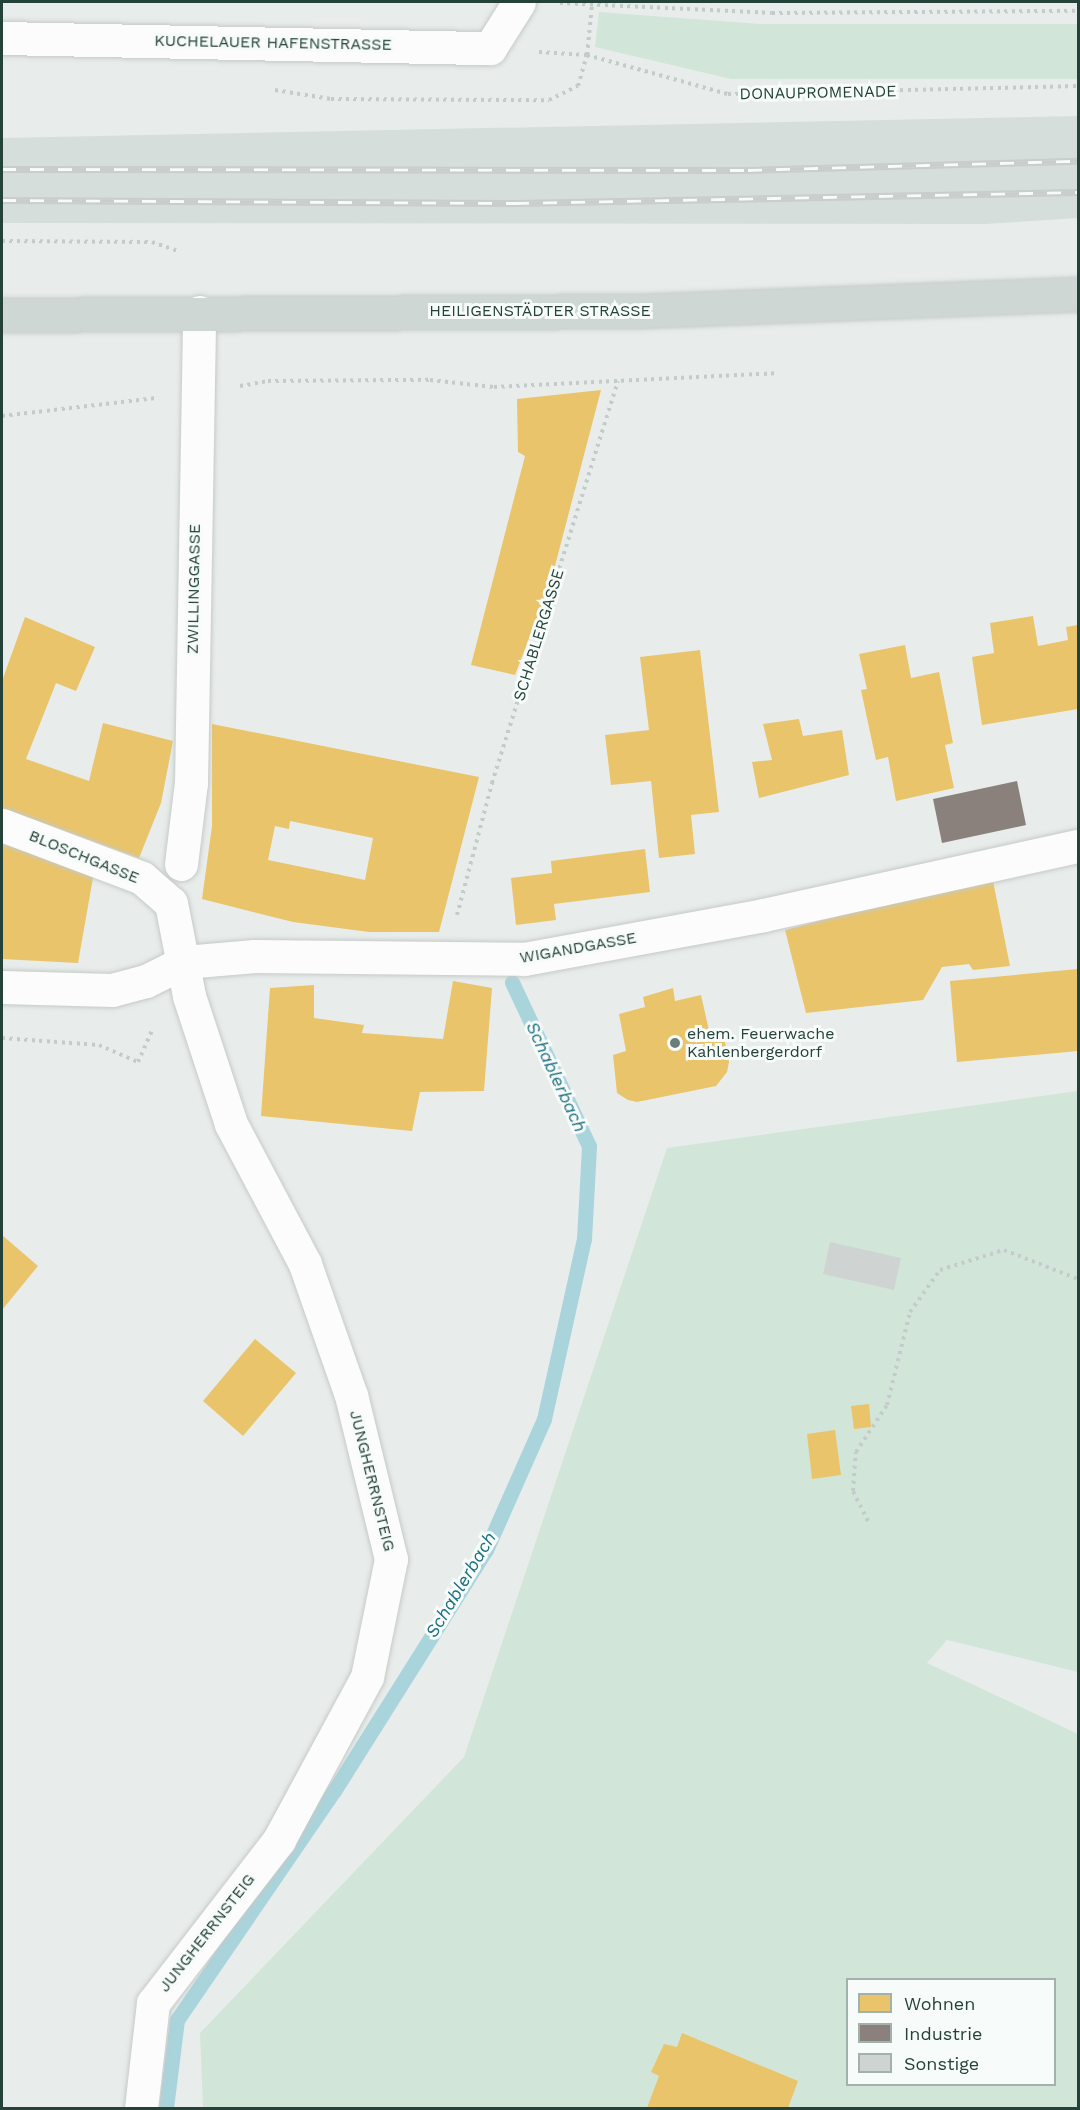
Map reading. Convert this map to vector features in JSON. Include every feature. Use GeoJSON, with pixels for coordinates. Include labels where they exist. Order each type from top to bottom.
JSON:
{"type":"FeatureCollection","features":[{"type":"Feature","properties":{"kind":"main road","name":"HEILIGENSTÄDTER STRASSE"},"geometry":{"type":"LineString","coordinates":[[2,315],[640,311],[1078,294]]}},
{"type":"Feature","properties":{"kind":"street"},"geometry":{"type":"LineString","coordinates":[[490,48],[519,2]]}},
{"type":"Feature","properties":{"kind":"street","name":"KUCHELAUER HAFENSTRASSE"},"geometry":{"type":"LineString","coordinates":[[2,38],[490,48]]}},
{"type":"Feature","properties":{"kind":"street","name":"ZWILLINGGASSE"},"geometry":{"type":"LineString","coordinates":[[181,864],[192,783],[199,312]]}},
{"type":"Feature","properties":{"kind":"street","name":"BLOSCHGASSE"},"geometry":{"type":"LineString","coordinates":[[2,825],[149,884],[171,903],[184,962]]}},
{"type":"Feature","properties":{"kind":"street","name":"WIGANDGASSE"},"geometry":{"type":"LineString","coordinates":[[2,987],[112,990],[146,981],[184,962],[264,956],[524,959],[763,915],[1078,846]]}},
{"type":"Feature","properties":{"kind":"street","name":"JUNGHERRNSTEIG"},"geometry":{"type":"LineString","coordinates":[[141,2109],[153,2002],[279,1840],[367,1677],[391,1559],[347,1384],[305,1264],[231,1124],[189,996],[184,962]]}},
{"type":"Feature","properties":{"kind":"path"},"geometry":{"type":"LineString","coordinates":[[549,2],[772,13],[1078,11]]}},
{"type":"Feature","properties":{"kind":"path","name":"DONAUPROMENADE"},"geometry":{"type":"LineString","coordinates":[[490,48],[587,56],[728,94],[1078,86]]}},
{"type":"Feature","properties":{"kind":"path"},"geometry":{"type":"LineString","coordinates":[[2,241],[152,242],[178,251]]}},
{"type":"Feature","properties":{"kind":"path"},"geometry":{"type":"LineString","coordinates":[[2,416],[198,394],[268,381],[430,380],[494,387],[779,372]]}},
{"type":"Feature","properties":{"kind":"path","name":"SCHABLERGASSE"},"geometry":{"type":"LineString","coordinates":[[464,890],[492,783],[618,381]]}},
{"type":"Feature","properties":{"kind":"path"},"geometry":{"type":"LineString","coordinates":[[2,1038],[99,1045],[138,1062],[153,1030]]}},
{"type":"Feature","properties":{"kind":"path"},"geometry":{"type":"LineString","coordinates":[[868,1521],[853,1491],[856,1452],[887,1405],[910,1312],[940,1270],[1004,1250],[1078,1279]]}},
{"type":"Feature","properties":{"kind":"shaded area"},"geometry":{"type":"Polygon","coordinates":[[[1078,116],[1078,218],[986,224],[2,223],[2,138],[1078,116]]]}},
{"type":"Feature","properties":{"kind":"green space"},"geometry":{"type":"Polygon","coordinates":[[[599,12],[760,24],[1078,24],[1078,79],[731,79],[595,47],[599,12]]]}},
{"type":"Feature","properties":{"kind":"green space"},"geometry":{"type":"Polygon","coordinates":[[[1078,1091],[1078,1672],[947,1640],[927,1663],[1078,1734],[1078,2108],[203,2108],[200,2033],[464,1757],[667,1148],[1078,1091]]]}},
{"type":"Feature","properties":{"kind":"building: Wohnen"},"geometry":{"type":"Polygon","coordinates":[[[601,390],[551,581],[515,675],[471,665],[525,456],[518,452],[517,399],[601,390]]]}},
{"type":"Feature","properties":{"kind":"building: Wohnen"},"geometry":{"type":"Polygon","coordinates":[[[1033,616],[1038,646],[1068,640],[1066,627],[1078,625],[1078,709],[982,725],[972,657],[994,653],[990,623],[1033,616]]]}},
{"type":"Feature","properties":{"kind":"building: Wohnen"},"geometry":{"type":"Polygon","coordinates":[[[25,617],[95,647],[76,691],[56,683],[26,759],[89,781],[103,723],[173,741],[161,803],[139,858],[2,808],[2,681],[25,617]]]}},
{"type":"Feature","properties":{"kind":"building: Wohnen"},"geometry":{"type":"Polygon","coordinates":[[[905,645],[911,678],[939,672],[953,743],[945,745],[954,788],[896,801],[888,757],[876,760],[861,690],[867,689],[859,654],[905,645]]]}},
{"type":"Feature","properties":{"kind":"building: Wohnen"},"geometry":{"type":"Polygon","coordinates":[[[700,650],[719,812],[691,815],[695,854],[659,858],[651,781],[611,785],[605,735],[649,730],[640,657],[700,650]]]}},
{"type":"Feature","properties":{"kind":"building: Wohnen"},"geometry":{"type":"Polygon","coordinates":[[[799,719],[803,736],[842,730],[849,775],[759,798],[752,762],[772,760],[763,724],[799,719]]]}},
{"type":"Feature","properties":{"kind":"building: Wohnen"},"geometry":{"type":"Polygon","coordinates":[[[212,724],[479,777],[439,932],[369,932],[293,922],[202,899],[212,826],[212,724]],[[290,821],[289,829],[275,826],[268,860],[365,880],[373,838],[290,821]]]}},
{"type":"Feature","properties":{"kind":"building: Wohnen"},"geometry":{"type":"Polygon","coordinates":[[[2,844],[94,872],[78,963],[2,959],[2,844]]]}},
{"type":"Feature","properties":{"kind":"building: Wohnen"},"geometry":{"type":"Polygon","coordinates":[[[645,849],[650,892],[554,904],[556,920],[516,925],[511,878],[552,873],[551,861],[645,849]]]}},
{"type":"Feature","properties":{"kind":"building: Wohnen"},"geometry":{"type":"Polygon","coordinates":[[[992,876],[1010,966],[973,970],[969,964],[942,967],[923,1000],[806,1013],[785,930],[992,876]]]}},
{"type":"Feature","properties":{"kind":"building: Wohnen"},"geometry":{"type":"Polygon","coordinates":[[[1078,969],[1078,1051],[957,1062],[950,981],[1078,969]]]}},
{"type":"Feature","properties":{"kind":"building: Wohnen"},"geometry":{"type":"Polygon","coordinates":[[[453,981],[492,988],[484,1091],[420,1092],[412,1131],[261,1116],[270,988],[314,985],[314,1018],[364,1025],[362,1033],[443,1039],[453,981]]]}},
{"type":"Feature","properties":{"kind":"building: Wohnen","name":"ehem. Feuerwache Kahlenbergerdorf"},"geometry":{"type":"Polygon","coordinates":[[[673,988],[675,1001],[701,995],[710,1035],[723,1032],[729,1062],[727,1072],[716,1086],[637,1102],[628,1100],[617,1093],[613,1055],[626,1051],[619,1014],[645,1007],[643,997],[673,988]]]}},
{"type":"Feature","properties":{"kind":"building: Wohnen"},"geometry":{"type":"Polygon","coordinates":[[[2,1235],[38,1266],[2,1310],[2,1235]]]}},
{"type":"Feature","properties":{"kind":"building: Wohnen"},"geometry":{"type":"Polygon","coordinates":[[[255,1339],[296,1373],[243,1436],[203,1401],[255,1339]]]}},
{"type":"Feature","properties":{"kind":"building: Wohnen"},"geometry":{"type":"Polygon","coordinates":[[[869,1404],[871,1427],[854,1429],[851,1406],[869,1404]]]}},
{"type":"Feature","properties":{"kind":"building: Wohnen"},"geometry":{"type":"Polygon","coordinates":[[[835,1430],[841,1475],[812,1479],[807,1434],[835,1430]]]}},
{"type":"Feature","properties":{"kind":"building: Wohnen"},"geometry":{"type":"Polygon","coordinates":[[[682,2033],[798,2081],[788,2108],[647,2108],[659,2076],[651,2072],[664,2044],[677,2047],[682,2033]]]}},
{"type":"Feature","properties":{"kind":"building: Industrie"},"geometry":{"type":"Polygon","coordinates":[[[1017,781],[1026,825],[942,843],[933,799],[1017,781]]]}},
{"type":"Feature","properties":{"kind":"building: Sonstige"},"geometry":{"type":"Polygon","coordinates":[[[830,1242],[901,1258],[894,1290],[823,1274],[830,1242]]]}},
{"type":"Feature","properties":{"kind":"waterway","name":"Schablerbach"},"geometry":{"type":"LineString","coordinates":[[166,2108],[177,2020],[334,1791],[486,1550],[544,1419],[584,1239],[589,1146],[512,982]]}},
{"type":"Feature","properties":{"kind":"railway"},"geometry":{"type":"LineString","coordinates":[[2,169],[748,170],[1078,161]]}},
{"type":"Feature","properties":{"kind":"railway"},"geometry":{"type":"LineString","coordinates":[[2,200],[515,203],[1078,192]]}},
{"type":"Feature","properties":{"kind":"place","name":"ehem. Feuerwache Kahlenbergerdorf"},"geometry":{"type":"Point","coordinates":[675,1043]}}]}
